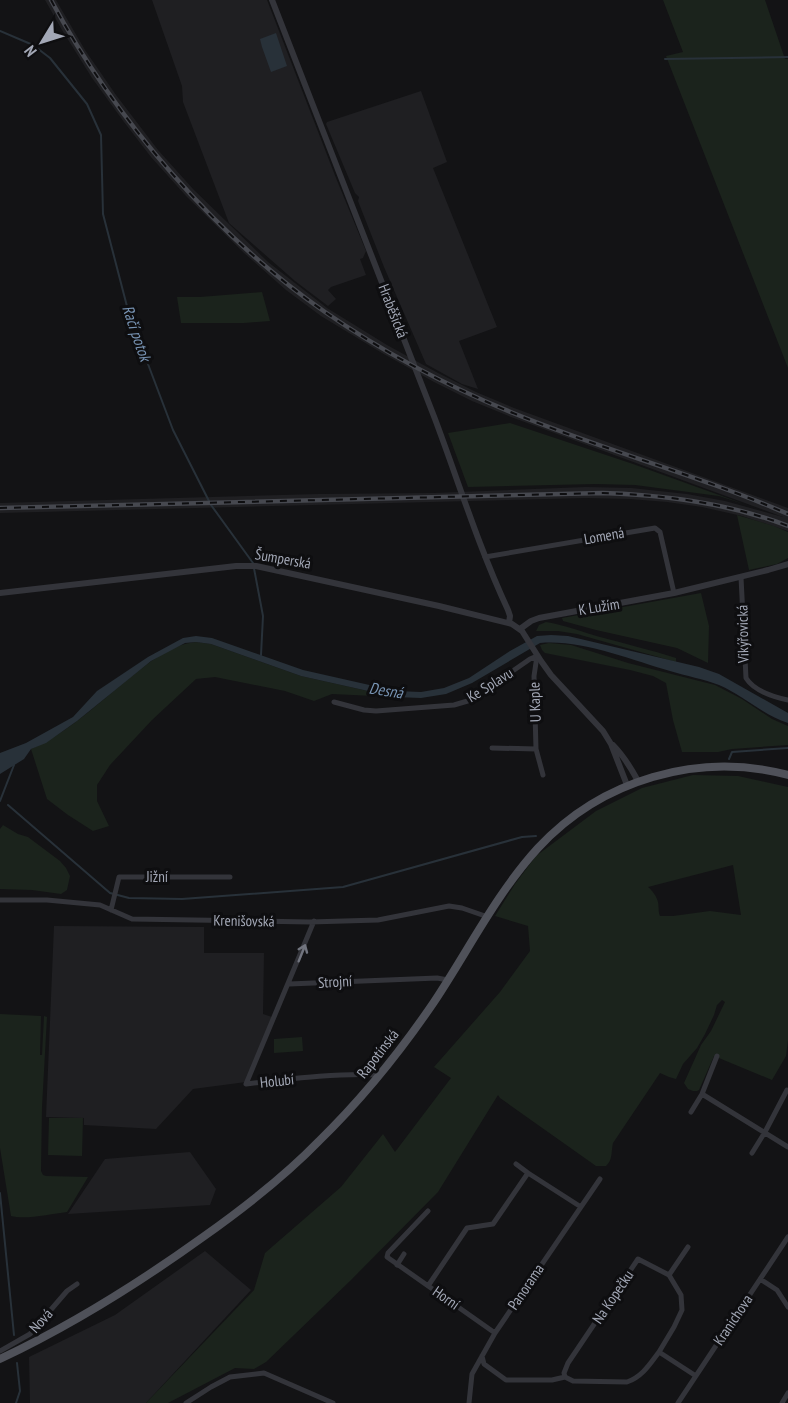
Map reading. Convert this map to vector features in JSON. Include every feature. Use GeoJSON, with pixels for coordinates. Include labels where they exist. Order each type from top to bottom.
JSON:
{"type":"FeatureCollection","features":[{"type":"Feature","properties":{"kind":"main road","name":"Rapotínská"},"geometry":{"type":"LineString","coordinates":[[0,1359],[83,1315],[185,1250],[240,1210],[310,1150],[379,1076],[417,1026],[488,917],[538,848],[584,809],[627,785],[692,768],[757,768],[788,775]]}},
{"type":"Feature","properties":{"kind":"street","name":"Hraběšická"},"geometry":{"type":"LineString","coordinates":[[272,0],[439,429],[484,557],[508,610],[510,623]]}},
{"type":"Feature","properties":{"kind":"street","name":"Lomená"},"geometry":{"type":"LineString","coordinates":[[484,557],[655,528],[660,532],[677,592]]}},
{"type":"Feature","properties":{"kind":"street"},"geometry":{"type":"LineString","coordinates":[[677,592],[788,564]]}},
{"type":"Feature","properties":{"kind":"street","name":"Šumperská"},"geometry":{"type":"LineString","coordinates":[[0,592],[253,566],[439,606],[510,623],[520,629]]}},
{"type":"Feature","properties":{"kind":"street","name":"Vikýřovická"},"geometry":{"type":"LineString","coordinates":[[741,577],[746,678],[754,687],[774,696],[788,699]]}},
{"type":"Feature","properties":{"kind":"street","name":"K Lužím"},"geometry":{"type":"LineString","coordinates":[[520,629],[539,618],[677,592]]}},
{"type":"Feature","properties":{"kind":"street"},"geometry":{"type":"LineString","coordinates":[[520,629],[567,693],[603,731],[611,744],[627,785]]}},
{"type":"Feature","properties":{"kind":"street","name":"Ke Splavu"},"geometry":{"type":"LineString","coordinates":[[334,702],[376,711],[454,705],[471,700],[536,653]]}},
{"type":"Feature","properties":{"kind":"street","name":"U Kaple"},"geometry":{"type":"LineString","coordinates":[[536,653],[534,676],[536,749],[543,775]]}},
{"type":"Feature","properties":{"kind":"street"},"geometry":{"type":"LineString","coordinates":[[611,744],[624,758],[638,781]]}},
{"type":"Feature","properties":{"kind":"street"},"geometry":{"type":"LineString","coordinates":[[492,748],[536,749]]}},
{"type":"Feature","properties":{"kind":"street","name":"Jižní"},"geometry":{"type":"LineString","coordinates":[[111,910],[119,877],[230,877]]}},
{"type":"Feature","properties":{"kind":"street","name":"Krenišovská"},"geometry":{"type":"LineString","coordinates":[[0,900],[47,900],[100,906],[132,919],[378,920],[449,906],[488,917]]}},
{"type":"Feature","properties":{"kind":"street"},"geometry":{"type":"LineString","coordinates":[[289,984],[314,921]]}},
{"type":"Feature","properties":{"kind":"street","name":"Strojní"},"geometry":{"type":"LineString","coordinates":[[289,984],[437,978],[448,980]]}},
{"type":"Feature","properties":{"kind":"street","name":"Holubí"},"geometry":{"type":"LineString","coordinates":[[289,984],[246,1084],[355,1074],[379,1076]]}},
{"type":"Feature","properties":{"kind":"street"},"geometry":{"type":"LineString","coordinates":[[691,1112],[702,1094],[717,1056]]}},
{"type":"Feature","properties":{"kind":"street"},"geometry":{"type":"LineString","coordinates":[[752,1152],[787,1090]]}},
{"type":"Feature","properties":{"kind":"street"},"geometry":{"type":"LineString","coordinates":[[702,1094],[788,1147]]}},
{"type":"Feature","properties":{"kind":"street"},"geometry":{"type":"LineString","coordinates":[[516,1164],[580,1207]]}},
{"type":"Feature","properties":{"kind":"street"},"geometry":{"type":"LineString","coordinates":[[428,1286],[467,1228],[493,1224],[528,1173]]}},
{"type":"Feature","properties":{"kind":"street","name":"Panorama"},"geometry":{"type":"LineString","coordinates":[[469,1403],[472,1374],[495,1333],[600,1179]]}},
{"type":"Feature","properties":{"kind":"street"},"geometry":{"type":"LineString","coordinates":[[404,1254],[397,1265],[387,1257],[388,1253],[428,1211]]}},
{"type":"Feature","properties":{"kind":"street","name":"Kranichova"},"geometry":{"type":"LineString","coordinates":[[678,1403],[788,1237]]}},
{"type":"Feature","properties":{"kind":"street"},"geometry":{"type":"LineString","coordinates":[[482,1356],[484,1364],[506,1380],[552,1380],[565,1377],[573,1381],[627,1382],[632,1380],[643,1372],[659,1352],[682,1310],[681,1294],[669,1275],[688,1247]]}},
{"type":"Feature","properties":{"kind":"street","name":"Na Kopečku"},"geometry":{"type":"LineString","coordinates":[[565,1377],[564,1373],[568,1363],[638,1259],[669,1275]]}},
{"type":"Feature","properties":{"kind":"street","name":"Horní"},"geometry":{"type":"LineString","coordinates":[[397,1265],[495,1333]]}},
{"type":"Feature","properties":{"kind":"street"},"geometry":{"type":"LineString","coordinates":[[760,1279],[777,1290],[788,1306]]}},
{"type":"Feature","properties":{"kind":"street","name":"Nová"},"geometry":{"type":"LineString","coordinates":[[0,1351],[30,1334],[67,1291],[77,1284]]}},
{"type":"Feature","properties":{"kind":"street"},"geometry":{"type":"LineString","coordinates":[[659,1352],[696,1376]]}},
{"type":"Feature","properties":{"kind":"street"},"geometry":{"type":"LineString","coordinates":[[186,1403],[230,1377],[264,1373],[333,1403]]}},
{"type":"Feature","properties":{"kind":"street"},"geometry":{"type":"LineString","coordinates":[[782,1403],[788,1393]]}},
{"type":"Feature","properties":{"kind":"shaded area"},"geometry":{"type":"Polygon","coordinates":[[[45,0],[56,0],[85,50],[116,95],[158,150],[193,189],[268,262],[327,308],[387,345],[476,392],[788,508],[788,531],[742,516],[702,507],[630,499],[586,498],[0,513],[0,503],[434,493],[586,487],[631,488],[687,494],[725,501],[783,517],[472,401],[382,353],[321,316],[286,290],[244,253],[186,196],[151,157],[92,78],[45,0]]]}},
{"type":"Feature","properties":{"kind":"shaded area"},"geometry":{"type":"Polygon","coordinates":[[[152,0],[267,0],[366,251],[360,259],[366,275],[331,287],[328,290],[336,299],[328,306],[295,281],[229,223],[183,102],[182,86],[152,0]]]}},
{"type":"Feature","properties":{"kind":"shaded area"},"geometry":{"type":"Polygon","coordinates":[[[663,0],[765,0],[785,59],[788,59],[788,368],[666,56],[683,52],[663,0]]]}},
{"type":"Feature","properties":{"kind":"shaded area"},"geometry":{"type":"Polygon","coordinates":[[[421,91],[447,162],[433,168],[497,327],[459,341],[478,389],[462,384],[426,364],[384,267],[358,201],[359,197],[355,193],[326,124],[421,91]]]}},
{"type":"Feature","properties":{"kind":"shaded area"},"geometry":{"type":"Polygon","coordinates":[[[262,292],[270,321],[181,323],[177,297],[262,292]]]}},
{"type":"Feature","properties":{"kind":"shaded area"},"geometry":{"type":"Polygon","coordinates":[[[510,423],[744,504],[719,496],[635,485],[468,487],[448,433],[510,423]]]}},
{"type":"Feature","properties":{"kind":"shaded area"},"geometry":{"type":"Polygon","coordinates":[[[737,515],[788,532],[788,558],[777,564],[749,570],[737,515]]]}},
{"type":"Feature","properties":{"kind":"shaded area"},"geometry":{"type":"Polygon","coordinates":[[[701,593],[709,626],[708,663],[677,648],[596,630],[563,621],[562,618],[701,593]]]}},
{"type":"Feature","properties":{"kind":"shaded area"},"geometry":{"type":"Polygon","coordinates":[[[546,622],[667,655],[676,658],[676,662],[577,634],[536,631],[539,625],[546,622]]]}},
{"type":"Feature","properties":{"kind":"shaded area"},"geometry":{"type":"Polygon","coordinates":[[[196,642],[211,644],[301,676],[395,697],[332,694],[314,701],[285,691],[215,677],[196,679],[152,720],[110,765],[97,785],[97,801],[109,826],[93,831],[47,799],[31,749],[67,728],[156,658],[176,647],[196,642]]]}},
{"type":"Feature","properties":{"kind":"shaded area"},"geometry":{"type":"Polygon","coordinates":[[[549,643],[571,645],[628,663],[715,685],[788,726],[788,745],[718,752],[682,752],[666,683],[653,676],[630,670],[545,653],[540,645],[549,643]]]}},
{"type":"Feature","properties":{"kind":"shaded area"},"geometry":{"type":"Polygon","coordinates":[[[693,775],[738,776],[788,787],[788,1040],[786,1056],[772,1080],[714,1056],[699,1090],[688,1089],[684,1083],[701,1045],[711,1031],[725,1002],[722,1000],[717,1005],[697,1048],[683,1064],[676,1079],[660,1073],[613,1143],[611,1158],[606,1166],[596,1166],[498,1095],[438,1192],[266,1362],[254,1369],[235,1368],[168,1403],[146,1403],[254,1290],[265,1253],[341,1187],[383,1134],[395,1152],[451,1078],[434,1067],[500,992],[530,951],[528,926],[495,916],[536,856],[596,811],[642,788],[693,775]],[[733,865],[648,887],[657,900],[660,916],[710,911],[741,915],[733,865]]]}},
{"type":"Feature","properties":{"kind":"shaded area"},"geometry":{"type":"Polygon","coordinates":[[[3,825],[28,837],[60,861],[70,876],[67,890],[61,894],[0,889],[0,829],[3,825]]]}},
{"type":"Feature","properties":{"kind":"shaded area"},"geometry":{"type":"Polygon","coordinates":[[[54,926],[204,927],[204,953],[264,953],[263,1014],[272,1017],[246,1082],[193,1089],[156,1129],[84,1125],[84,1118],[46,1117],[54,926]]]}},
{"type":"Feature","properties":{"kind":"shaded area"},"geometry":{"type":"Polygon","coordinates":[[[0,1014],[41,1016],[40,1055],[42,1055],[44,1016],[47,1017],[41,1171],[46,1176],[88,1177],[67,1212],[31,1217],[11,1216],[0,1148],[0,1014]]]}},
{"type":"Feature","properties":{"kind":"shaded area"},"geometry":{"type":"Polygon","coordinates":[[[302,1037],[303,1051],[274,1053],[274,1039],[302,1037]]]}},
{"type":"Feature","properties":{"kind":"shaded area"},"geometry":{"type":"Polygon","coordinates":[[[49,1118],[83,1118],[82,1156],[48,1155],[49,1118]]]}},
{"type":"Feature","properties":{"kind":"shaded area"},"geometry":{"type":"Polygon","coordinates":[[[190,1152],[216,1189],[210,1205],[68,1214],[105,1159],[190,1152]]]}},
{"type":"Feature","properties":{"kind":"shaded area"},"geometry":{"type":"Polygon","coordinates":[[[205,1251],[251,1290],[146,1403],[30,1403],[29,1357],[115,1315],[205,1251]]]}},
{"type":"Feature","properties":{"kind":"water"},"geometry":{"type":"Polygon","coordinates":[[[276,33],[287,66],[271,72],[260,39],[276,33]]]}},
{"type":"Feature","properties":{"kind":"water","name":"Desná"},"geometry":{"type":"Polygon","coordinates":[[[196,636],[212,638],[303,670],[396,691],[421,692],[444,688],[469,678],[537,636],[568,636],[699,667],[719,674],[788,713],[788,723],[713,683],[606,651],[572,644],[540,643],[472,683],[446,694],[421,698],[395,697],[301,676],[211,644],[196,642],[185,643],[151,661],[77,721],[46,743],[31,749],[24,759],[0,774],[0,753],[26,743],[73,717],[97,691],[148,657],[183,638],[196,636]]]}},
{"type":"Feature","properties":{"kind":"waterway","name":"Račí potok"},"geometry":{"type":"LineString","coordinates":[[0,31],[33,45],[50,58],[87,104],[101,135],[103,214],[129,314],[173,430],[211,505],[253,563],[263,616],[261,655]]}},
{"type":"Feature","properties":{"kind":"waterway"},"geometry":{"type":"LineString","coordinates":[[665,59],[788,57]]}},
{"type":"Feature","properties":{"kind":"waterway"},"geometry":{"type":"LineString","coordinates":[[729,759],[732,752],[788,748]]}},
{"type":"Feature","properties":{"kind":"waterway"},"geometry":{"type":"LineString","coordinates":[[0,801],[14,765]]}},
{"type":"Feature","properties":{"kind":"waterway"},"geometry":{"type":"LineString","coordinates":[[8,805],[110,893],[129,898],[182,899],[343,887],[522,837],[536,836]]}},
{"type":"Feature","properties":{"kind":"waterway"},"geometry":{"type":"LineString","coordinates":[[0,1193],[14,1335]]}},
{"type":"Feature","properties":{"kind":"waterway"},"geometry":{"type":"LineString","coordinates":[[16,1403],[20,1391],[17,1363]]}},
{"type":"Feature","properties":{"kind":"railway"},"geometry":{"type":"LineString","coordinates":[[51,0],[105,88],[170,172],[245,248],[284,282],[325,312],[393,354],[488,403],[788,514]]}},
{"type":"Feature","properties":{"kind":"railway"},"geometry":{"type":"LineString","coordinates":[[0,508],[603,493],[650,496],[720,506],[788,526]]}}]}
